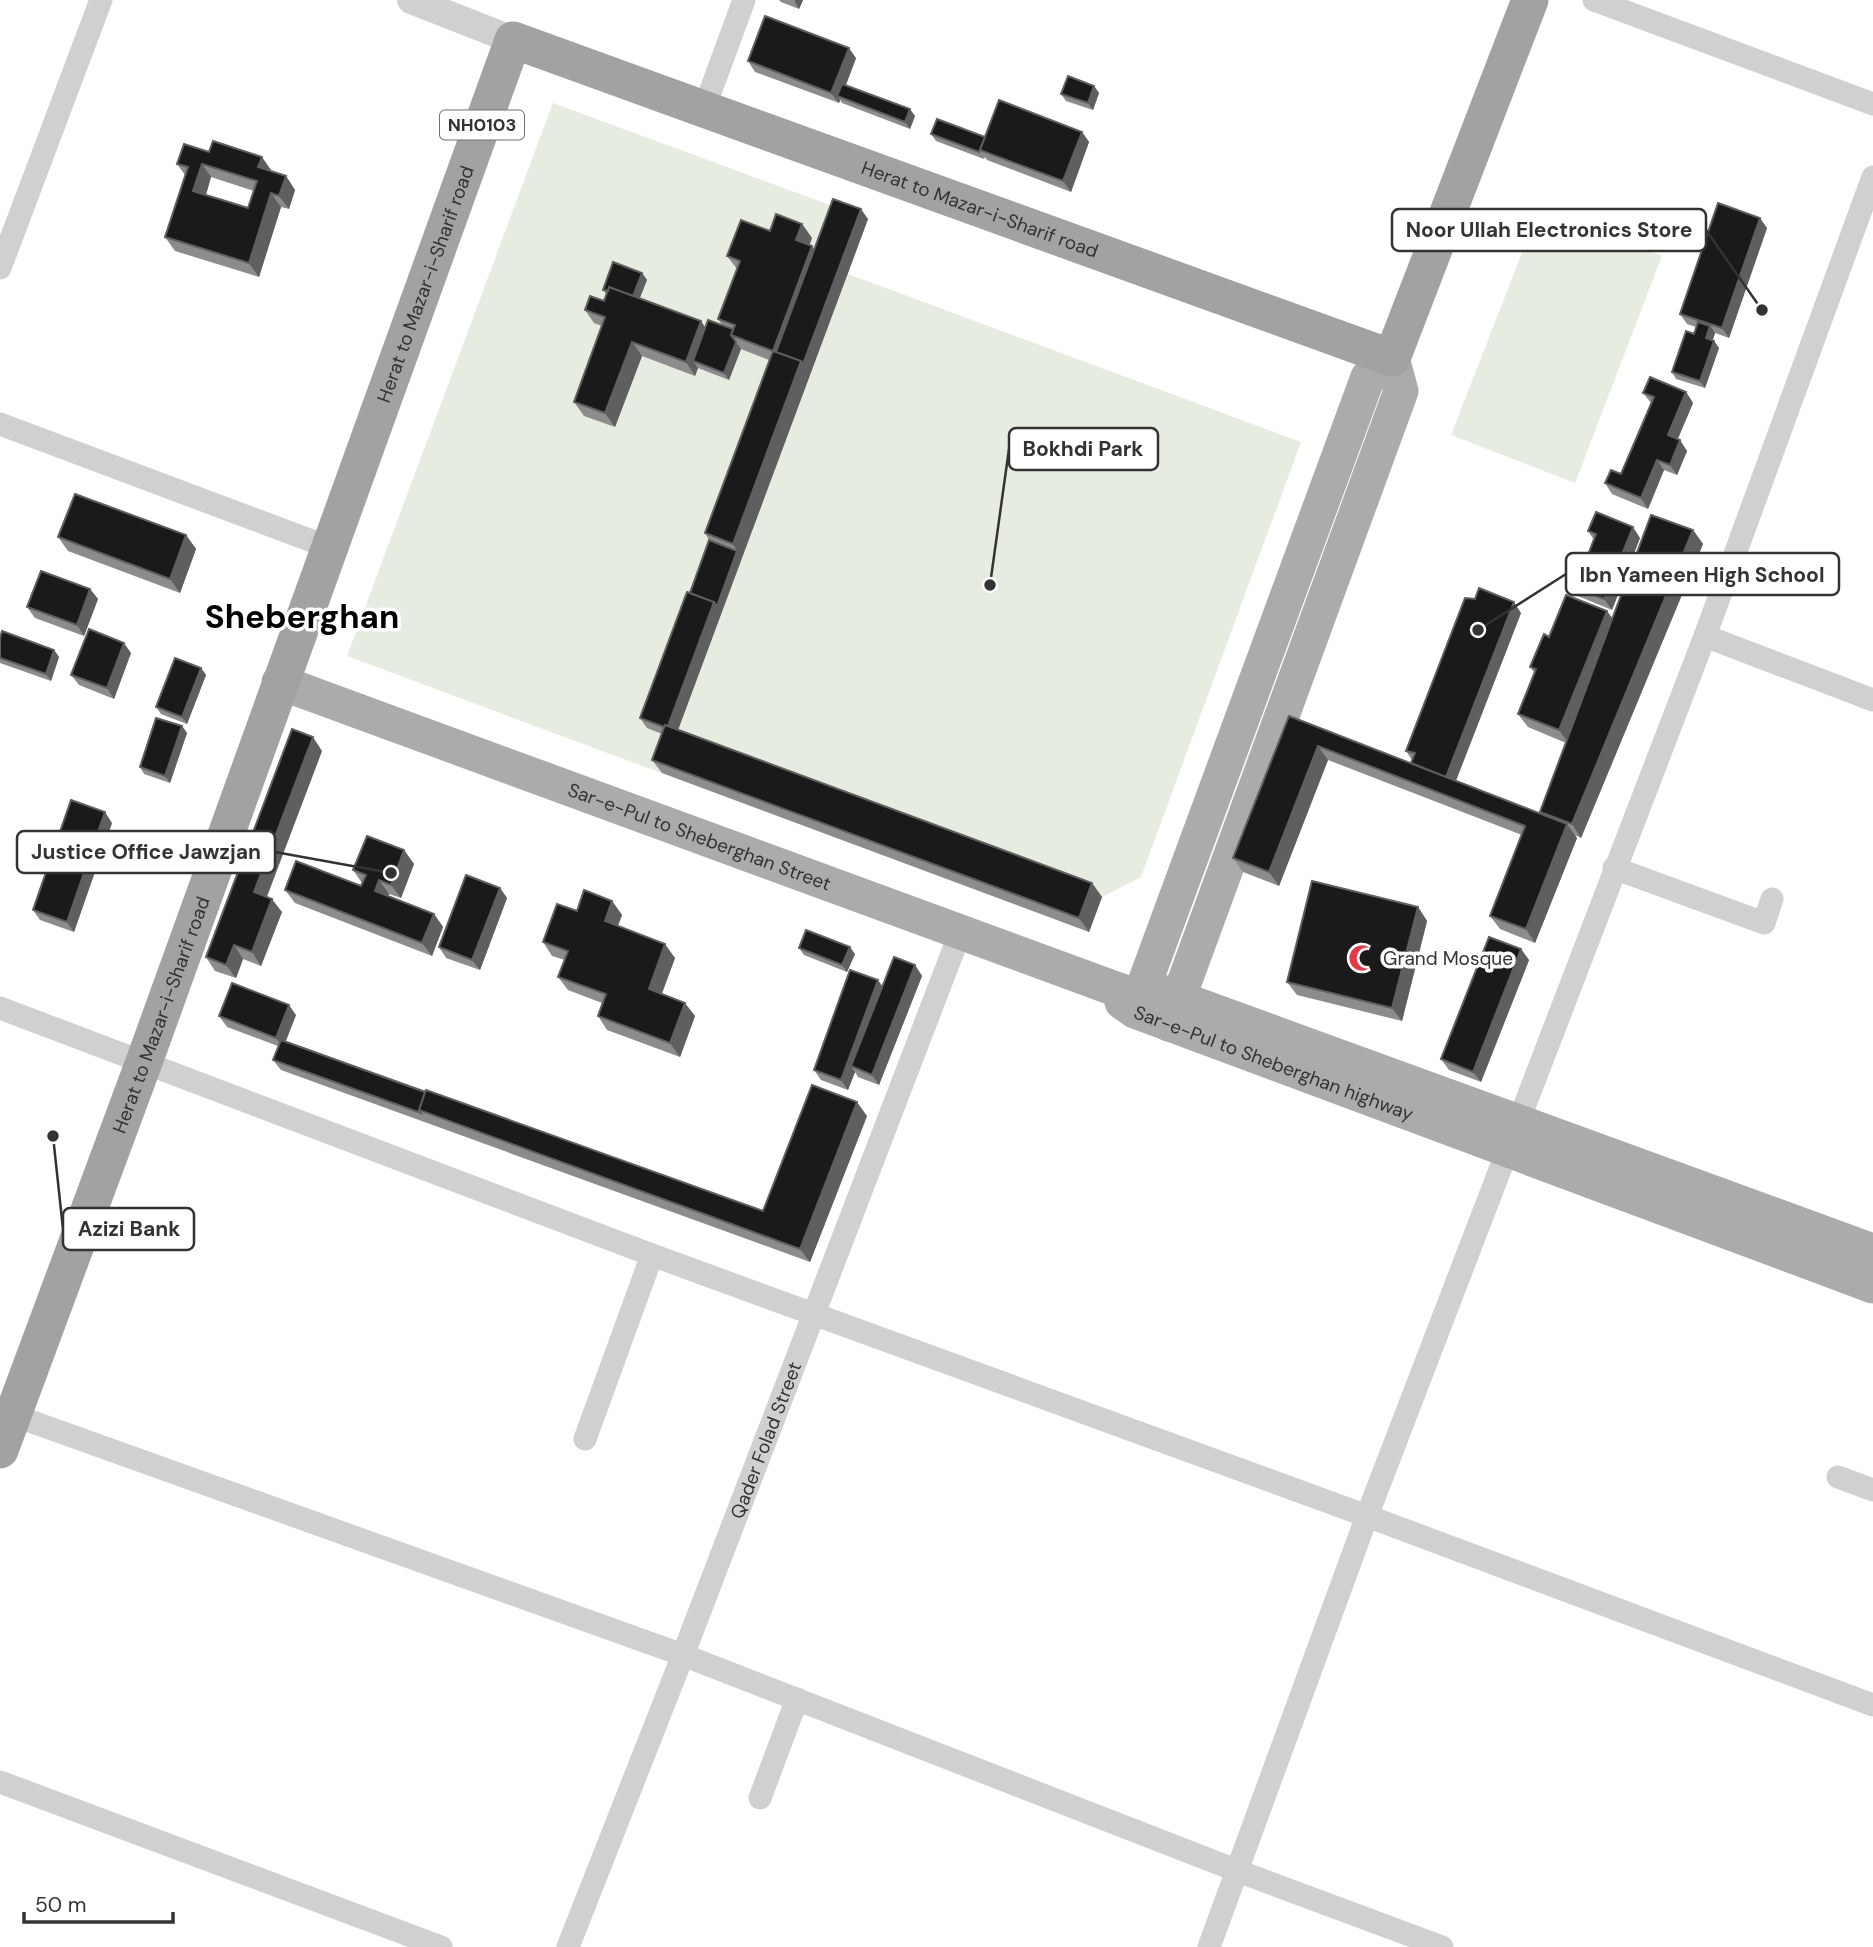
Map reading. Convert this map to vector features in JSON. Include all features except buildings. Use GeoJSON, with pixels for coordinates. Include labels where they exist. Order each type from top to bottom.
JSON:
{"type":"FeatureCollection","features":[{"type":"Feature","properties":{"kind":"highway"},"geometry":{"type":"LineString","coordinates":[[1392,358],[1530,0]]}},
{"type":"Feature","properties":{"kind":"highway","name":"Herat to Mazar-i-Sharif road"},"geometry":{"type":"LineString","coordinates":[[0,1450],[6,1413],[144,1062],[513,40],[1392,358]]}},
{"type":"Feature","properties":{"kind":"main road"},"geometry":{"type":"LineString","coordinates":[[1132,988],[1368,377],[1392,358],[1401,391],[1174,1011]]}},
{"type":"Feature","properties":{"kind":"main road","name":"Sar-e-Pul to Sheberghan Street"},"geometry":{"type":"LineString","coordinates":[[279,682],[960,933],[1132,988]]}},
{"type":"Feature","properties":{"kind":"main road","name":"Sar-e-Pul to Sheberghan highway"},"geometry":{"type":"LineString","coordinates":[[1132,988],[1174,1011],[1870,1263]]}},
{"type":"Feature","properties":{"kind":"street"},"geometry":{"type":"LineString","coordinates":[[0,268],[101,0]]}},
{"type":"Feature","properties":{"kind":"street"},"geometry":{"type":"LineString","coordinates":[[411,0],[513,40]]}},
{"type":"Feature","properties":{"kind":"street"},"geometry":{"type":"LineString","coordinates":[[704,109],[744,0]]}},
{"type":"Feature","properties":{"kind":"street"},"geometry":{"type":"LineString","coordinates":[[1594,0],[1873,104]]}},
{"type":"Feature","properties":{"kind":"street"},"geometry":{"type":"LineString","coordinates":[[1209,1947],[1367,1516],[1705,636],[1873,177]]}},
{"type":"Feature","properties":{"kind":"street"},"geometry":{"type":"LineString","coordinates":[[0,424],[328,547]]}},
{"type":"Feature","properties":{"kind":"street"},"geometry":{"type":"LineString","coordinates":[[1705,636],[1873,700]]}},
{"type":"Feature","properties":{"kind":"street"},"geometry":{"type":"LineString","coordinates":[[1614,868],[1764,923],[1772,899]]}},
{"type":"Feature","properties":{"kind":"street","name":"Qader Folad Street"},"geometry":{"type":"LineString","coordinates":[[568,1947],[960,933]]}},
{"type":"Feature","properties":{"kind":"street"},"geometry":{"type":"LineString","coordinates":[[0,1008],[813,1315],[1367,1516],[1873,1705]]}},
{"type":"Feature","properties":{"kind":"street"},"geometry":{"type":"LineString","coordinates":[[585,1439],[652,1255]]}},
{"type":"Feature","properties":{"kind":"street"},"geometry":{"type":"LineString","coordinates":[[6,1413],[683,1655],[1238,1871],[1442,1947]]}},
{"type":"Feature","properties":{"kind":"street"},"geometry":{"type":"LineString","coordinates":[[1838,1477],[1873,1490]]}},
{"type":"Feature","properties":{"kind":"street"},"geometry":{"type":"LineString","coordinates":[[760,1798],[797,1699]]}},
{"type":"Feature","properties":{"kind":"street"},"geometry":{"type":"LineString","coordinates":[[0,1782],[441,1947]]}},
{"type":"Feature","properties":{"kind":"shaded area"},"geometry":{"type":"Polygon","coordinates":[[[553,103],[868,219],[848,274],[1301,442],[1141,877],[1102,897],[1089,932],[347,656],[553,103]]]}},
{"type":"Feature","properties":{"kind":"shaded area"},"geometry":{"type":"Polygon","coordinates":[[[1539,209],[1662,256],[1575,483],[1451,435],[1539,209]]]}},
{"type":"Feature","properties":{"kind":"place","name":"Noor Ullah Electronics Store"},"geometry":{"type":"Point","coordinates":[1762,310]}},
{"type":"Feature","properties":{"kind":"place","name":"Bokhdi Park"},"geometry":{"type":"Point","coordinates":[990,585]}},
{"type":"Feature","properties":{"kind":"place","name":"Ibn Yameen High School"},"geometry":{"type":"Point","coordinates":[1478,630]}},
{"type":"Feature","properties":{"kind":"place","name":"Justice Office Jawzjan"},"geometry":{"type":"Point","coordinates":[391,873]}},
{"type":"Feature","properties":{"kind":"place","name":"Grand Mosque"},"geometry":{"type":"Point","coordinates":[1362,958]}},
{"type":"Feature","properties":{"kind":"place","name":"Azizi Bank"},"geometry":{"type":"Point","coordinates":[53,1136]}},
{"type":"Feature","properties":{"kind":"district","name":"Sheberghan"},"geometry":{"type":"Point","coordinates":[302,616]}}]}
